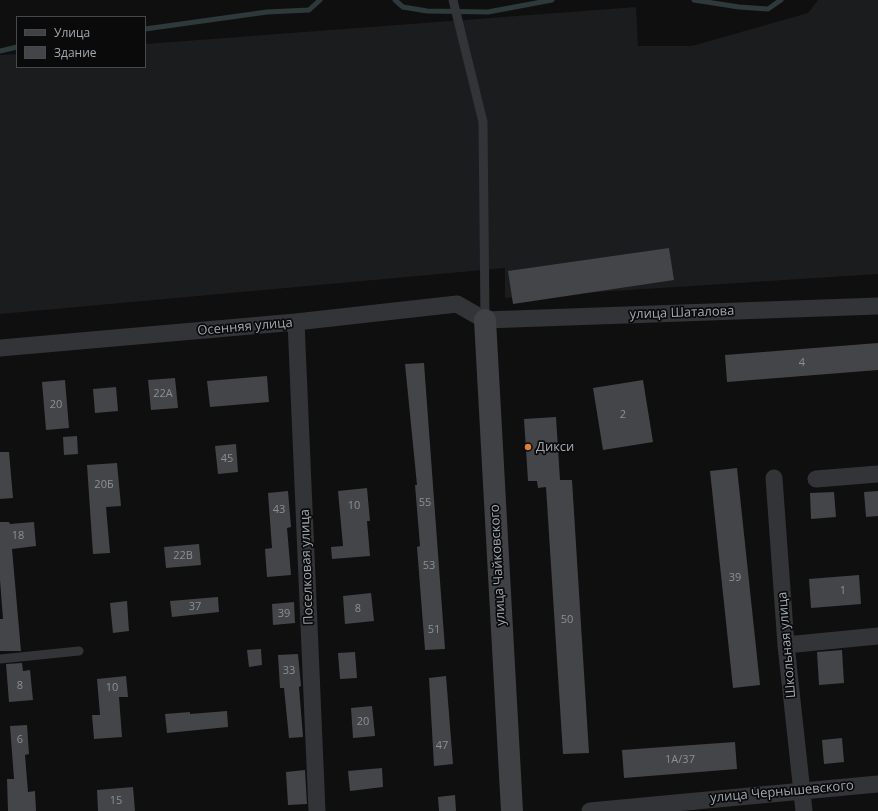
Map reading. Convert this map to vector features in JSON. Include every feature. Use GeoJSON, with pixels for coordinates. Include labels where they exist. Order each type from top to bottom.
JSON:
{"type":"FeatureCollection","features":[{"type":"Feature","properties":{"kind":"street","name":"Осенняя улица"},"geometry":{"type":"LineString","coordinates":[[0,348],[296,322],[457,304],[485,320]]}},
{"type":"Feature","properties":{"kind":"street","name":"улица Шаталова"},"geometry":{"type":"LineString","coordinates":[[485,320],[878,306]]}},
{"type":"Feature","properties":{"kind":"street","name":"улица Чайковского"},"geometry":{"type":"LineString","coordinates":[[485,320],[512,811]]}},
{"type":"Feature","properties":{"kind":"street","name":"Поселковая улица"},"geometry":{"type":"LineString","coordinates":[[296,322],[317,811]]}},
{"type":"Feature","properties":{"kind":"street"},"geometry":{"type":"LineString","coordinates":[[816,479],[878,474]]}},
{"type":"Feature","properties":{"kind":"street","name":"Школьная улица"},"geometry":{"type":"LineString","coordinates":[[774,478],[786,645],[803,790],[804,811]]}},
{"type":"Feature","properties":{"kind":"street"},"geometry":{"type":"LineString","coordinates":[[786,645],[878,636]]}},
{"type":"Feature","properties":{"kind":"street","name":"улица Чернышевского"},"geometry":{"type":"LineString","coordinates":[[590,811],[710,805],[803,790],[878,784]]}},
{"type":"Feature","properties":{"kind":"lane"},"geometry":{"type":"LineString","coordinates":[[453,0],[483,122],[485,320]]}},
{"type":"Feature","properties":{"kind":"lane"},"geometry":{"type":"LineString","coordinates":[[0,660],[79,651]]}},
{"type":"Feature","properties":{"kind":"shaded area"},"geometry":{"type":"Polygon","coordinates":[[[818,0],[878,0],[878,274],[505,298],[505,268],[0,314],[0,55],[16,54],[16,68],[146,68],[146,44],[636,7],[638,46],[692,46],[808,13],[818,0]]]}},
{"type":"Feature","properties":{"kind":"building"},"geometry":{"type":"Polygon","coordinates":[[[669,248],[674,280],[513,304],[508,271],[669,248]]]}},
{"type":"Feature","properties":{"kind":"building"},"geometry":{"type":"Polygon","coordinates":[[[878,343],[878,370],[727,382],[725,355],[878,343]]]}},
{"type":"Feature","properties":{"kind":"building"},"geometry":{"type":"Polygon","coordinates":[[[424,363],[445,649],[425,650],[417,547],[420,546],[415,485],[417,485],[405,364],[424,363]]]}},
{"type":"Feature","properties":{"kind":"building"},"geometry":{"type":"Polygon","coordinates":[[[267,376],[269,402],[210,407],[207,381],[267,376]]]}},
{"type":"Feature","properties":{"kind":"building"},"geometry":{"type":"Polygon","coordinates":[[[175,378],[178,408],[151,410],[148,380],[175,378]]]}},
{"type":"Feature","properties":{"kind":"building"},"geometry":{"type":"Polygon","coordinates":[[[65,380],[69,428],[46,430],[42,382],[65,380]]]}},
{"type":"Feature","properties":{"kind":"building"},"geometry":{"type":"Polygon","coordinates":[[[643,380],[653,442],[603,450],[593,388],[643,380]]]}},
{"type":"Feature","properties":{"kind":"building"},"geometry":{"type":"Polygon","coordinates":[[[116,387],[118,411],[95,413],[93,389],[116,387]]]}},
{"type":"Feature","properties":{"kind":"building"},"geometry":{"type":"Polygon","coordinates":[[[556,417],[560,480],[572,480],[589,753],[563,754],[546,487],[538,488],[537,481],[528,481],[524,419],[556,417]]]}},
{"type":"Feature","properties":{"kind":"building"},"geometry":{"type":"Polygon","coordinates":[[[77,436],[78,454],[64,455],[63,437],[77,436]]]}},
{"type":"Feature","properties":{"kind":"building"},"geometry":{"type":"Polygon","coordinates":[[[236,444],[238,472],[218,474],[215,446],[236,444]]]}},
{"type":"Feature","properties":{"kind":"building"},"geometry":{"type":"Polygon","coordinates":[[[0,452],[9,452],[13,498],[0,499],[0,452]]]}},
{"type":"Feature","properties":{"kind":"building"},"geometry":{"type":"Polygon","coordinates":[[[117,463],[121,506],[106,507],[110,553],[93,554],[87,465],[117,463]]]}},
{"type":"Feature","properties":{"kind":"building"},"geometry":{"type":"Polygon","coordinates":[[[737,468],[760,685],[733,688],[710,471],[737,468]]]}},
{"type":"Feature","properties":{"kind":"building"},"geometry":{"type":"Polygon","coordinates":[[[367,488],[370,521],[367,521],[370,556],[332,559],[331,547],[343,546],[338,491],[367,488]]]}},
{"type":"Feature","properties":{"kind":"building"},"geometry":{"type":"Polygon","coordinates":[[[288,491],[291,527],[287,528],[291,575],[267,577],[265,549],[272,548],[268,493],[288,491]]]}},
{"type":"Feature","properties":{"kind":"building"},"geometry":{"type":"Polygon","coordinates":[[[878,491],[878,516],[866,517],[864,492],[878,491]]]}},
{"type":"Feature","properties":{"kind":"building"},"geometry":{"type":"Polygon","coordinates":[[[834,492],[836,517],[811,519],[810,493],[834,492]]]}},
{"type":"Feature","properties":{"kind":"building"},"geometry":{"type":"Polygon","coordinates":[[[0,522],[9,522],[10,524],[34,522],[36,546],[12,549],[21,651],[0,651],[0,619],[3,619],[0,580],[0,522]]]}},
{"type":"Feature","properties":{"kind":"building"},"geometry":{"type":"Polygon","coordinates":[[[199,544],[201,565],[166,568],[164,547],[199,544]]]}},
{"type":"Feature","properties":{"kind":"building"},"geometry":{"type":"Polygon","coordinates":[[[859,575],[861,604],[811,608],[809,579],[859,575]]]}},
{"type":"Feature","properties":{"kind":"building"},"geometry":{"type":"Polygon","coordinates":[[[371,593],[374,621],[345,624],[343,596],[371,593]]]}},
{"type":"Feature","properties":{"kind":"building"},"geometry":{"type":"Polygon","coordinates":[[[218,597],[219,612],[172,617],[170,601],[218,597]]]}},
{"type":"Feature","properties":{"kind":"building"},"geometry":{"type":"Polygon","coordinates":[[[127,601],[129,631],[113,633],[110,603],[127,601]]]}},
{"type":"Feature","properties":{"kind":"building"},"geometry":{"type":"Polygon","coordinates":[[[294,602],[295,623],[273,625],[272,604],[294,602]]]}},
{"type":"Feature","properties":{"kind":"building"},"geometry":{"type":"Polygon","coordinates":[[[261,649],[262,665],[249,667],[247,650],[261,649]]]}},
{"type":"Feature","properties":{"kind":"building"},"geometry":{"type":"Polygon","coordinates":[[[842,650],[844,683],[819,685],[817,652],[842,650]]]}},
{"type":"Feature","properties":{"kind":"building"},"geometry":{"type":"Polygon","coordinates":[[[355,652],[357,678],[340,679],[338,653],[355,652]]]}},
{"type":"Feature","properties":{"kind":"building"},"geometry":{"type":"Polygon","coordinates":[[[298,654],[303,737],[289,738],[284,688],[280,688],[278,655],[298,654]]]}},
{"type":"Feature","properties":{"kind":"building"},"geometry":{"type":"Polygon","coordinates":[[[22,663],[23,671],[30,670],[33,700],[9,702],[6,664],[22,663]]]}},
{"type":"Feature","properties":{"kind":"building"},"geometry":{"type":"Polygon","coordinates":[[[126,676],[128,697],[119,697],[122,737],[94,739],[92,715],[100,715],[97,679],[126,676]]]}},
{"type":"Feature","properties":{"kind":"building"},"geometry":{"type":"Polygon","coordinates":[[[446,676],[453,764],[434,766],[429,678],[446,676]]]}},
{"type":"Feature","properties":{"kind":"building"},"geometry":{"type":"Polygon","coordinates":[[[372,706],[375,736],[353,738],[351,708],[372,706]]]}},
{"type":"Feature","properties":{"kind":"building"},"geometry":{"type":"Polygon","coordinates":[[[227,711],[228,727],[167,733],[165,714],[190,712],[190,714],[227,711]]]}},
{"type":"Feature","properties":{"kind":"building"},"geometry":{"type":"Polygon","coordinates":[[[27,725],[29,754],[25,755],[28,792],[35,791],[36,811],[8,811],[7,779],[14,779],[10,726],[27,725]]]}},
{"type":"Feature","properties":{"kind":"building"},"geometry":{"type":"Polygon","coordinates":[[[842,738],[844,762],[824,764],[822,740],[842,738]]]}},
{"type":"Feature","properties":{"kind":"building"},"geometry":{"type":"Polygon","coordinates":[[[735,742],[737,769],[624,778],[622,750],[735,742]]]}},
{"type":"Feature","properties":{"kind":"building"},"geometry":{"type":"Polygon","coordinates":[[[382,768],[383,787],[350,791],[348,771],[382,768]]]}},
{"type":"Feature","properties":{"kind":"building"},"geometry":{"type":"Polygon","coordinates":[[[305,770],[307,804],[288,805],[286,772],[305,770]]]}},
{"type":"Feature","properties":{"kind":"building"},"geometry":{"type":"Polygon","coordinates":[[[133,787],[135,811],[98,811],[97,790],[133,787]]]}},
{"type":"Feature","properties":{"kind":"building"},"geometry":{"type":"Polygon","coordinates":[[[455,795],[456,811],[439,811],[438,797],[455,795]]]}},
{"type":"Feature","properties":{"kind":"waterway"},"geometry":{"type":"LineString","coordinates":[[146,29],[267,12],[309,10],[320,0]]}},
{"type":"Feature","properties":{"kind":"waterway"},"geometry":{"type":"LineString","coordinates":[[395,0],[403,7],[427,11],[488,12],[552,0]]}},
{"type":"Feature","properties":{"kind":"waterway"},"geometry":{"type":"LineString","coordinates":[[694,0],[739,7],[768,9],[781,0]]}},
{"type":"Feature","properties":{"kind":"waterway"},"geometry":{"type":"LineString","coordinates":[[0,51],[16,47]]}},
{"type":"Feature","properties":{"kind":"place","name":"Дикси"},"geometry":{"type":"Point","coordinates":[528,447]}}]}
